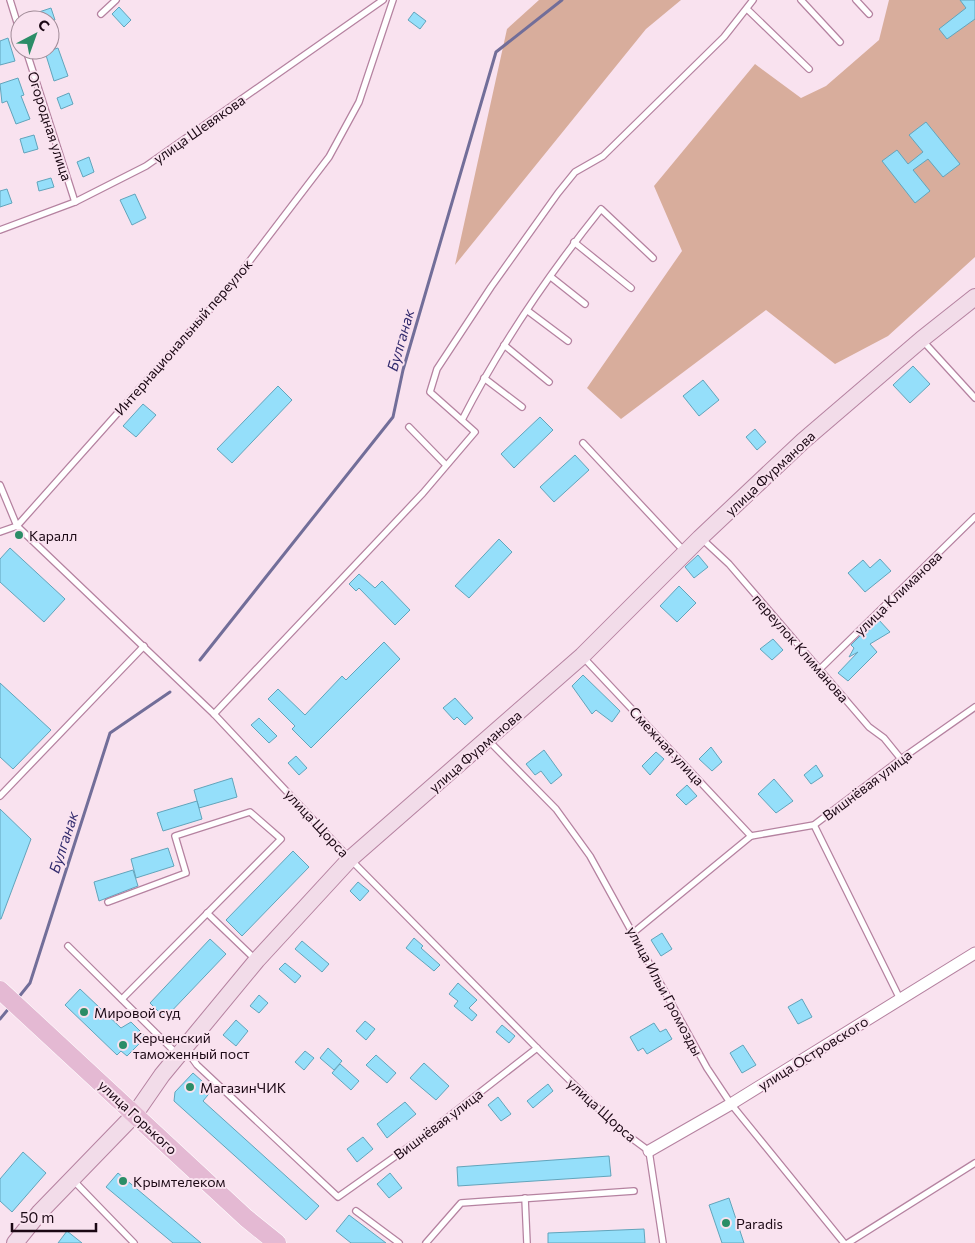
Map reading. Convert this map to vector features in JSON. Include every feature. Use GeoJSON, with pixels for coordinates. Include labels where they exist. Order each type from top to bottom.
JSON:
{"type":"FeatureCollection","features":[{"type":"Feature","properties":{"kind":"main road","name":"улица Фурманова"},"geometry":{"type":"LineString","coordinates":[[15,1243],[40,1212],[135,1114],[181,1052],[257,960],[350,859],[582,656],[700,538],[803,441],[975,297]]}},
{"type":"Feature","properties":{"kind":"main road","name":"улица Горького"},"geometry":{"type":"LineString","coordinates":[[0,990],[274,1242]]}},
{"type":"Feature","properties":{"kind":"street","name":"улица Островского"},"geometry":{"type":"LineString","coordinates":[[649,1151],[731,1104],[975,953]]}},
{"type":"Feature","properties":{"kind":"lane"},"geometry":{"type":"LineString","coordinates":[[101,14],[116,0]]}},
{"type":"Feature","properties":{"kind":"lane","name":"улица Шевякова"},"geometry":{"type":"LineString","coordinates":[[0,230],[75,202],[146,166],[383,0]]}},
{"type":"Feature","properties":{"kind":"lane","name":"Интернациональный переулок"},"geometry":{"type":"LineString","coordinates":[[17,526],[230,288],[329,157],[359,102],[393,0]]}},
{"type":"Feature","properties":{"kind":"lane"},"geometry":{"type":"LineString","coordinates":[[214,714],[422,492],[475,432],[430,392],[437,369],[490,287],[576,172],[603,156],[724,37],[753,0]]}},
{"type":"Feature","properties":{"kind":"lane"},"geometry":{"type":"LineString","coordinates":[[801,0],[840,42]]}},
{"type":"Feature","properties":{"kind":"lane"},"geometry":{"type":"LineString","coordinates":[[856,0],[869,14]]}},
{"type":"Feature","properties":{"kind":"lane"},"geometry":{"type":"LineString","coordinates":[[747,9],[809,69]]}},
{"type":"Feature","properties":{"kind":"lane","name":"Огородная улица"},"geometry":{"type":"LineString","coordinates":[[29,60],[75,202]]}},
{"type":"Feature","properties":{"kind":"lane"},"geometry":{"type":"LineString","coordinates":[[462,420],[504,345],[574,242],[600,209],[653,258]]}},
{"type":"Feature","properties":{"kind":"lane"},"geometry":{"type":"LineString","coordinates":[[574,242],[631,288]]}},
{"type":"Feature","properties":{"kind":"lane"},"geometry":{"type":"LineString","coordinates":[[551,277],[585,304]]}},
{"type":"Feature","properties":{"kind":"lane"},"geometry":{"type":"LineString","coordinates":[[528,310],[568,341]]}},
{"type":"Feature","properties":{"kind":"lane"},"geometry":{"type":"LineString","coordinates":[[922,340],[975,398]]}},
{"type":"Feature","properties":{"kind":"lane"},"geometry":{"type":"LineString","coordinates":[[504,345],[549,382]]}},
{"type":"Feature","properties":{"kind":"lane"},"geometry":{"type":"LineString","coordinates":[[484,378],[522,407]]}},
{"type":"Feature","properties":{"kind":"lane"},"geometry":{"type":"LineString","coordinates":[[409,427],[446,464]]}},
{"type":"Feature","properties":{"kind":"lane"},"geometry":{"type":"LineString","coordinates":[[582,443],[685,553]]}},
{"type":"Feature","properties":{"kind":"lane","name":"улица Щорса"},"geometry":{"type":"LineString","coordinates":[[0,485],[17,526],[214,714],[350,859],[536,1048],[618,1128],[649,1151]]}},
{"type":"Feature","properties":{"kind":"lane","name":"улица Климанова"},"geometry":{"type":"LineString","coordinates":[[820,668],[975,516]]}},
{"type":"Feature","properties":{"kind":"lane"},"geometry":{"type":"LineString","coordinates":[[0,532],[17,526]]}},
{"type":"Feature","properties":{"kind":"lane","name":"переулок Климанова"},"geometry":{"type":"LineString","coordinates":[[700,538],[729,564],[869,726],[884,738],[901,759]]}},
{"type":"Feature","properties":{"kind":"lane"},"geometry":{"type":"LineString","coordinates":[[0,796],[144,646]]}},
{"type":"Feature","properties":{"kind":"lane","name":"Смежная улица"},"geometry":{"type":"LineString","coordinates":[[582,656],[751,836]]}},
{"type":"Feature","properties":{"kind":"lane","name":"Вишнёвая улица"},"geometry":{"type":"LineString","coordinates":[[633,933],[751,836],[814,825],[901,759],[975,707]]}},
{"type":"Feature","properties":{"kind":"lane","name":"улица Ильи Громозды"},"geometry":{"type":"LineString","coordinates":[[488,740],[556,809],[590,856],[706,1068],[731,1104],[844,1243]]}},
{"type":"Feature","properties":{"kind":"lane"},"geometry":{"type":"LineString","coordinates":[[108,902],[186,873],[175,836],[250,812],[281,839],[122,998]]}},
{"type":"Feature","properties":{"kind":"lane"},"geometry":{"type":"LineString","coordinates":[[814,825],[900,999]]}},
{"type":"Feature","properties":{"kind":"lane"},"geometry":{"type":"LineString","coordinates":[[207,913],[257,960]]}},
{"type":"Feature","properties":{"kind":"lane"},"geometry":{"type":"LineString","coordinates":[[68,946],[181,1052]]}},
{"type":"Feature","properties":{"kind":"lane","name":"Вишнёвая улица"},"geometry":{"type":"LineString","coordinates":[[181,1052],[338,1197],[424,1136],[536,1048]]}},
{"type":"Feature","properties":{"kind":"lane"},"geometry":{"type":"LineString","coordinates":[[649,1151],[663,1243]]}},
{"type":"Feature","properties":{"kind":"lane"},"geometry":{"type":"LineString","coordinates":[[848,1243],[975,1163]]}},
{"type":"Feature","properties":{"kind":"lane"},"geometry":{"type":"LineString","coordinates":[[72,1179],[134,1243]]}},
{"type":"Feature","properties":{"kind":"lane"},"geometry":{"type":"LineString","coordinates":[[426,1243],[461,1203],[634,1190]]}},
{"type":"Feature","properties":{"kind":"lane"},"geometry":{"type":"LineString","coordinates":[[525,1198],[527,1243]]}},
{"type":"Feature","properties":{"kind":"lane"},"geometry":{"type":"LineString","coordinates":[[356,1211],[399,1243]]}},
{"type":"Feature","properties":{"kind":"shaded area"},"geometry":{"type":"Polygon","coordinates":[[[539,0],[681,0],[646,29],[455,265],[507,29],[539,0]]]}},
{"type":"Feature","properties":{"kind":"shaded area"},"geometry":{"type":"Polygon","coordinates":[[[889,0],[975,0],[975,257],[888,336],[835,364],[766,310],[621,419],[587,388],[682,251],[654,186],[755,64],[801,98],[826,86],[879,40],[889,0]]]}},
{"type":"Feature","properties":{"kind":"building"},"geometry":{"type":"Polygon","coordinates":[[[960,0],[975,0],[975,19],[947,39],[939,29],[966,8],[960,0]]]}},
{"type":"Feature","properties":{"kind":"building"},"geometry":{"type":"Polygon","coordinates":[[[119,7],[131,20],[124,27],[112,14],[119,7]]]}},
{"type":"Feature","properties":{"kind":"building"},"geometry":{"type":"Polygon","coordinates":[[[414,12],[426,21],[420,29],[408,20],[414,12]]]}},
{"type":"Feature","properties":{"kind":"building"},"geometry":{"type":"Polygon","coordinates":[[[8,38],[10,60],[15,61],[0,65],[0,41],[8,38]]]}},
{"type":"Feature","properties":{"kind":"building"},"geometry":{"type":"Polygon","coordinates":[[[60,54],[68,76],[54,81],[47,60],[60,60],[60,54]]]}},
{"type":"Feature","properties":{"kind":"building"},"geometry":{"type":"Polygon","coordinates":[[[18,78],[24,95],[21,96],[30,119],[16,124],[7,101],[2,103],[0,84],[18,78]]]}},
{"type":"Feature","properties":{"kind":"building"},"geometry":{"type":"Polygon","coordinates":[[[69,93],[73,104],[61,109],[57,98],[69,93]]]}},
{"type":"Feature","properties":{"kind":"building"},"geometry":{"type":"Polygon","coordinates":[[[926,122],[960,164],[943,177],[928,159],[913,170],[930,191],[915,203],[882,161],[897,150],[908,164],[923,152],[909,135],[926,122]]]}},
{"type":"Feature","properties":{"kind":"building"},"geometry":{"type":"Polygon","coordinates":[[[34,135],[38,149],[24,153],[20,139],[34,135]]]}},
{"type":"Feature","properties":{"kind":"building"},"geometry":{"type":"Polygon","coordinates":[[[89,157],[94,172],[83,177],[77,162],[89,157]]]}},
{"type":"Feature","properties":{"kind":"building"},"geometry":{"type":"Polygon","coordinates":[[[51,178],[54,187],[39,191],[37,182],[51,178]]]}},
{"type":"Feature","properties":{"kind":"building"},"geometry":{"type":"Polygon","coordinates":[[[7,189],[12,203],[0,207],[0,191],[7,189]]]}},
{"type":"Feature","properties":{"kind":"building"},"geometry":{"type":"Polygon","coordinates":[[[135,194],[146,218],[132,225],[120,200],[135,194]]]}},
{"type":"Feature","properties":{"kind":"building"},"geometry":{"type":"Polygon","coordinates":[[[913,366],[930,384],[910,403],[893,385],[913,366]]]}},
{"type":"Feature","properties":{"kind":"building"},"geometry":{"type":"Polygon","coordinates":[[[703,380],[719,400],[699,416],[683,396],[703,380]]]}},
{"type":"Feature","properties":{"kind":"building"},"geometry":{"type":"Polygon","coordinates":[[[278,386],[292,400],[232,463],[217,449],[278,386]]]}},
{"type":"Feature","properties":{"kind":"building"},"geometry":{"type":"Polygon","coordinates":[[[143,404],[156,415],[136,437],[123,426],[143,404]]]}},
{"type":"Feature","properties":{"kind":"building"},"geometry":{"type":"Polygon","coordinates":[[[540,417],[553,430],[514,468],[501,454],[540,417]]]}},
{"type":"Feature","properties":{"kind":"building"},"geometry":{"type":"Polygon","coordinates":[[[755,429],[766,442],[757,450],[746,437],[755,429]]]}},
{"type":"Feature","properties":{"kind":"building"},"geometry":{"type":"Polygon","coordinates":[[[575,455],[589,470],[554,502],[540,487],[575,455]]]}},
{"type":"Feature","properties":{"kind":"building"},"geometry":{"type":"Polygon","coordinates":[[[499,539],[512,552],[469,598],[455,586],[499,539]]]}},
{"type":"Feature","properties":{"kind":"building"},"geometry":{"type":"Polygon","coordinates":[[[10,548],[65,599],[44,622],[0,582],[0,559],[10,548]]]}},
{"type":"Feature","properties":{"kind":"building"},"geometry":{"type":"Polygon","coordinates":[[[698,555],[708,567],[694,578],[685,567],[698,555]]]}},
{"type":"Feature","properties":{"kind":"building"},"geometry":{"type":"Polygon","coordinates":[[[880,559],[891,571],[865,592],[848,573],[863,560],[870,568],[880,559]]]}},
{"type":"Feature","properties":{"kind":"building"},"geometry":{"type":"Polygon","coordinates":[[[359,574],[375,588],[382,581],[410,610],[395,625],[359,588],[356,591],[349,584],[359,574]]]}},
{"type":"Feature","properties":{"kind":"building"},"geometry":{"type":"Polygon","coordinates":[[[679,586],[696,603],[677,622],[660,606],[679,586]]]}},
{"type":"Feature","properties":{"kind":"building"},"geometry":{"type":"Polygon","coordinates":[[[878,619],[890,632],[870,644],[877,652],[848,681],[838,673],[858,652],[849,657],[854,648],[851,645],[861,635],[863,637],[878,619]]]}},
{"type":"Feature","properties":{"kind":"building"},"geometry":{"type":"Polygon","coordinates":[[[773,639],[783,650],[772,660],[760,649],[773,639]]]}},
{"type":"Feature","properties":{"kind":"building"},"geometry":{"type":"Polygon","coordinates":[[[384,642],[400,659],[311,748],[292,729],[295,726],[268,699],[278,689],[305,715],[342,676],[346,680],[384,642]]]}},
{"type":"Feature","properties":{"kind":"building"},"geometry":{"type":"Polygon","coordinates":[[[583,675],[620,711],[612,722],[596,710],[592,714],[572,686],[583,675]]]}},
{"type":"Feature","properties":{"kind":"building"},"geometry":{"type":"Polygon","coordinates":[[[0,683],[51,730],[13,769],[0,757],[0,683]]]}},
{"type":"Feature","properties":{"kind":"building"},"geometry":{"type":"Polygon","coordinates":[[[455,698],[473,718],[465,725],[457,717],[454,720],[443,708],[455,698]]]}},
{"type":"Feature","properties":{"kind":"building"},"geometry":{"type":"Polygon","coordinates":[[[259,718],[277,736],[269,743],[251,725],[259,718]]]}},
{"type":"Feature","properties":{"kind":"building"},"geometry":{"type":"Polygon","coordinates":[[[711,747],[722,762],[712,771],[699,759],[711,747]]]}},
{"type":"Feature","properties":{"kind":"building"},"geometry":{"type":"Polygon","coordinates":[[[544,750],[562,775],[551,784],[541,771],[535,775],[526,764],[544,750]]]}},
{"type":"Feature","properties":{"kind":"building"},"geometry":{"type":"Polygon","coordinates":[[[656,752],[664,759],[650,775],[642,766],[656,752]]]}},
{"type":"Feature","properties":{"kind":"building"},"geometry":{"type":"Polygon","coordinates":[[[296,756],[307,768],[299,775],[288,763],[296,756]]]}},
{"type":"Feature","properties":{"kind":"building"},"geometry":{"type":"Polygon","coordinates":[[[816,765],[823,776],[811,784],[804,775],[816,765]]]}},
{"type":"Feature","properties":{"kind":"building"},"geometry":{"type":"Polygon","coordinates":[[[232,778],[237,797],[199,808],[194,790],[232,778]]]}},
{"type":"Feature","properties":{"kind":"building"},"geometry":{"type":"Polygon","coordinates":[[[774,779],[793,801],[776,813],[758,794],[774,779]]]}},
{"type":"Feature","properties":{"kind":"building"},"geometry":{"type":"Polygon","coordinates":[[[687,785],[697,796],[686,805],[676,795],[687,785]]]}},
{"type":"Feature","properties":{"kind":"building"},"geometry":{"type":"Polygon","coordinates":[[[197,801],[202,819],[163,831],[157,813],[197,801]]]}},
{"type":"Feature","properties":{"kind":"building"},"geometry":{"type":"Polygon","coordinates":[[[0,809],[31,839],[1,919],[0,919],[0,809]]]}},
{"type":"Feature","properties":{"kind":"building"},"geometry":{"type":"Polygon","coordinates":[[[168,848],[174,866],[136,878],[131,859],[168,848]]]}},
{"type":"Feature","properties":{"kind":"building"},"geometry":{"type":"Polygon","coordinates":[[[293,851],[309,867],[242,936],[226,920],[293,851]]]}},
{"type":"Feature","properties":{"kind":"building"},"geometry":{"type":"Polygon","coordinates":[[[133,870],[138,886],[99,901],[94,882],[133,870]]]}},
{"type":"Feature","properties":{"kind":"building"},"geometry":{"type":"Polygon","coordinates":[[[358,882],[369,891],[360,901],[350,891],[358,882]]]}},
{"type":"Feature","properties":{"kind":"building"},"geometry":{"type":"Polygon","coordinates":[[[662,933],[672,949],[661,956],[651,940],[662,933]]]}},
{"type":"Feature","properties":{"kind":"building"},"geometry":{"type":"Polygon","coordinates":[[[414,938],[423,946],[421,948],[440,965],[434,971],[406,948],[414,938]]]}},
{"type":"Feature","properties":{"kind":"building"},"geometry":{"type":"Polygon","coordinates":[[[210,939],[226,954],[165,1018],[150,1003],[210,939]]]}},
{"type":"Feature","properties":{"kind":"building"},"geometry":{"type":"Polygon","coordinates":[[[302,941],[329,964],[322,972],[295,949],[302,941]]]}},
{"type":"Feature","properties":{"kind":"building"},"geometry":{"type":"Polygon","coordinates":[[[285,963],[301,976],[295,983],[279,969],[285,963]]]}},
{"type":"Feature","properties":{"kind":"building"},"geometry":{"type":"Polygon","coordinates":[[[458,983],[477,1000],[469,1008],[477,1015],[472,1021],[454,1006],[458,1001],[449,994],[458,983]]]}},
{"type":"Feature","properties":{"kind":"building"},"geometry":{"type":"Polygon","coordinates":[[[80,989],[121,1028],[131,1022],[146,1037],[127,1056],[121,1051],[117,1055],[65,1005],[80,989]]]}},
{"type":"Feature","properties":{"kind":"building"},"geometry":{"type":"Polygon","coordinates":[[[259,995],[268,1003],[259,1013],[250,1006],[259,995]]]}},
{"type":"Feature","properties":{"kind":"building"},"geometry":{"type":"Polygon","coordinates":[[[802,999],[812,1017],[798,1024],[788,1007],[802,999]]]}},
{"type":"Feature","properties":{"kind":"building"},"geometry":{"type":"Polygon","coordinates":[[[236,1020],[248,1031],[236,1046],[223,1035],[236,1020]]]}},
{"type":"Feature","properties":{"kind":"building"},"geometry":{"type":"Polygon","coordinates":[[[365,1021],[375,1029],[366,1040],[356,1031],[365,1021]]]}},
{"type":"Feature","properties":{"kind":"building"},"geometry":{"type":"Polygon","coordinates":[[[654,1023],[660,1032],[666,1029],[672,1039],[647,1054],[643,1048],[638,1051],[630,1037],[654,1023]]]}},
{"type":"Feature","properties":{"kind":"building"},"geometry":{"type":"Polygon","coordinates":[[[502,1025],[515,1036],[509,1043],[496,1032],[502,1025]]]}},
{"type":"Feature","properties":{"kind":"building"},"geometry":{"type":"Polygon","coordinates":[[[743,1045],[756,1065],[742,1073],[730,1053],[743,1045]]]}},
{"type":"Feature","properties":{"kind":"building"},"geometry":{"type":"Polygon","coordinates":[[[328,1048],[342,1061],[334,1070],[320,1058],[328,1048]]]}},
{"type":"Feature","properties":{"kind":"building"},"geometry":{"type":"Polygon","coordinates":[[[305,1051],[314,1058],[304,1070],[295,1062],[305,1051]]]}},
{"type":"Feature","properties":{"kind":"building"},"geometry":{"type":"Polygon","coordinates":[[[376,1055],[396,1073],[387,1083],[366,1065],[376,1055]]]}},
{"type":"Feature","properties":{"kind":"building"},"geometry":{"type":"Polygon","coordinates":[[[424,1063],[449,1086],[436,1100],[410,1078],[424,1063]]]}},
{"type":"Feature","properties":{"kind":"building"},"geometry":{"type":"Polygon","coordinates":[[[340,1064],[359,1081],[351,1090],[332,1073],[340,1064]]]}},
{"type":"Feature","properties":{"kind":"building"},"geometry":{"type":"Polygon","coordinates":[[[193,1073],[212,1090],[203,1101],[319,1206],[306,1220],[174,1101],[175,1092],[193,1073]]]}},
{"type":"Feature","properties":{"kind":"building"},"geometry":{"type":"Polygon","coordinates":[[[548,1084],[553,1091],[533,1108],[527,1101],[548,1084]]]}},
{"type":"Feature","properties":{"kind":"building"},"geometry":{"type":"Polygon","coordinates":[[[498,1097],[511,1114],[501,1121],[488,1105],[498,1097]]]}},
{"type":"Feature","properties":{"kind":"building"},"geometry":{"type":"Polygon","coordinates":[[[405,1102],[416,1114],[387,1138],[377,1124],[405,1102]]]}},
{"type":"Feature","properties":{"kind":"building"},"geometry":{"type":"Polygon","coordinates":[[[363,1137],[373,1149],[357,1162],[347,1149],[363,1137]]]}},
{"type":"Feature","properties":{"kind":"building"},"geometry":{"type":"Polygon","coordinates":[[[23,1152],[46,1173],[12,1212],[0,1201],[0,1179],[23,1152]]]}},
{"type":"Feature","properties":{"kind":"building"},"geometry":{"type":"Polygon","coordinates":[[[609,1156],[611,1176],[458,1186],[457,1167],[609,1156]]]}},
{"type":"Feature","properties":{"kind":"building"},"geometry":{"type":"Polygon","coordinates":[[[118,1173],[201,1243],[173,1243],[106,1187],[118,1173]]]}},
{"type":"Feature","properties":{"kind":"building"},"geometry":{"type":"Polygon","coordinates":[[[390,1173],[402,1188],[389,1198],[377,1184],[390,1173]]]}},
{"type":"Feature","properties":{"kind":"building","name":"Paradis"},"geometry":{"type":"Polygon","coordinates":[[[729,1198],[744,1243],[722,1243],[709,1205],[729,1198]]]}},
{"type":"Feature","properties":{"kind":"building"},"geometry":{"type":"Polygon","coordinates":[[[349,1215],[386,1243],[351,1243],[336,1231],[349,1215]]]}},
{"type":"Feature","properties":{"kind":"building"},"geometry":{"type":"Polygon","coordinates":[[[644,1229],[645,1243],[548,1243],[548,1233],[644,1229]]]}},
{"type":"Feature","properties":{"kind":"building"},"geometry":{"type":"Polygon","coordinates":[[[67,1231],[82,1243],[58,1243],[67,1231]]]}},
{"type":"Feature","properties":{"kind":"waterway","name":"Булганак"},"geometry":{"type":"LineString","coordinates":[[200,660],[393,417],[403,370],[496,52],[562,0]]}},
{"type":"Feature","properties":{"kind":"waterway","name":"Булганак"},"geometry":{"type":"LineString","coordinates":[[18,998],[30,983],[110,733],[170,692]]}},
{"type":"Feature","properties":{"kind":"waterway","name":"Булганак"},"geometry":{"type":"LineString","coordinates":[[0,1019],[10,1007]]}},
{"type":"Feature","properties":{"kind":"place","name":"Каралл"},"geometry":{"type":"Point","coordinates":[19,535]}},
{"type":"Feature","properties":{"kind":"place","name":"Мировой суд"},"geometry":{"type":"Point","coordinates":[84,1012]}},
{"type":"Feature","properties":{"kind":"place","name":"Керченский таможенный пост"},"geometry":{"type":"Point","coordinates":[123,1045]}},
{"type":"Feature","properties":{"kind":"place","name":"МагазинЧИК"},"geometry":{"type":"Point","coordinates":[190,1087]}},
{"type":"Feature","properties":{"kind":"place","name":"Крымтелеком"},"geometry":{"type":"Point","coordinates":[123,1181]}},
{"type":"Feature","properties":{"kind":"place","name":"Paradis"},"geometry":{"type":"Point","coordinates":[726,1223]}}]}
